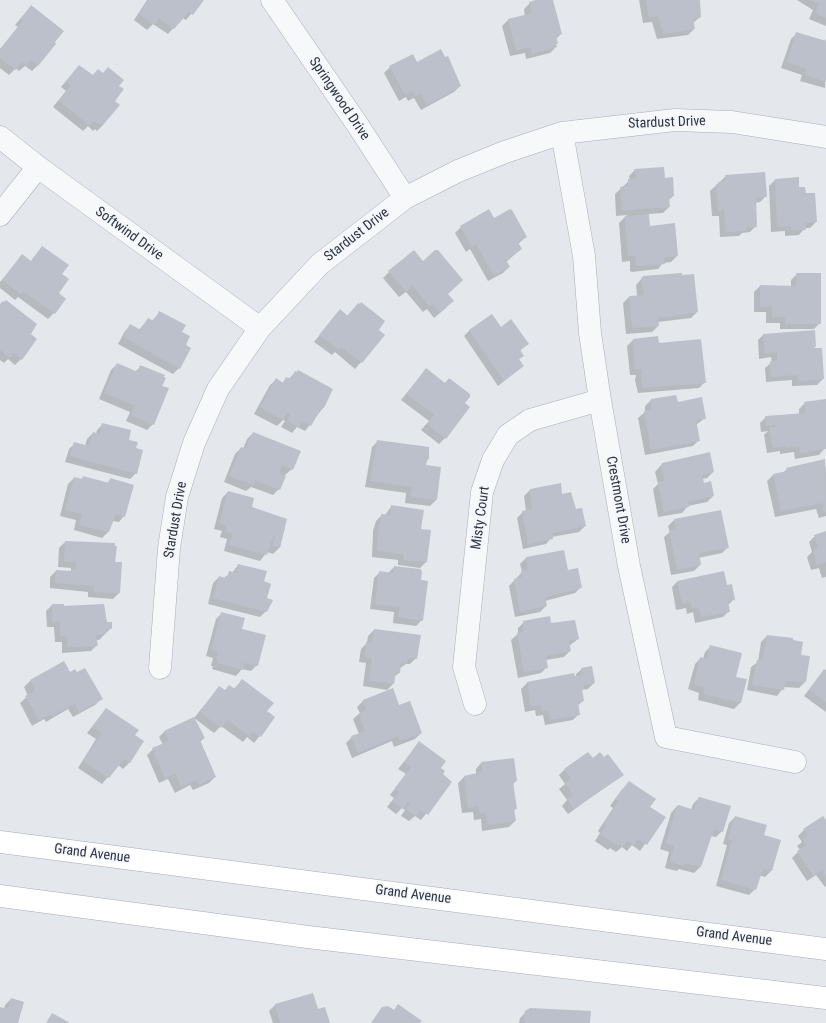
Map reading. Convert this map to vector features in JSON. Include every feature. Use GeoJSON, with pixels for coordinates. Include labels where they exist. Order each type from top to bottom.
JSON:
{"type":"FeatureCollection","features":[{"type":"Feature","properties":{"kind":"main road","name":"Grand Avenue"},"geometry":{"type":"LineString","coordinates":[[0,842],[826,949]]}},
{"type":"Feature","properties":{"kind":"main road"},"geometry":{"type":"LineString","coordinates":[[0,896],[316,938],[826,998]]}},
{"type":"Feature","properties":{"kind":"street","name":"Springwood Drive"},"geometry":{"type":"LineString","coordinates":[[272,0],[357,124],[405,198]]}},
{"type":"Feature","properties":{"kind":"street","name":"Stardust Drive"},"geometry":{"type":"LineString","coordinates":[[160,668],[169,548],[177,497],[194,443],[218,389],[260,328],[320,264],[405,198],[458,171],[505,152],[562,132],[675,120],[732,122],[826,137]]}},
{"type":"Feature","properties":{"kind":"street","name":"Crestmont Drive"},"geometry":{"type":"LineString","coordinates":[[562,132],[584,256],[590,333],[600,400],[630,566],[666,737],[795,762]]}},
{"type":"Feature","properties":{"kind":"street","name":"Softwind Drive"},"geometry":{"type":"LineString","coordinates":[[0,137],[38,168],[260,328]]}},
{"type":"Feature","properties":{"kind":"street"},"geometry":{"type":"LineString","coordinates":[[0,215],[38,168]]}},
{"type":"Feature","properties":{"kind":"street","name":"Misty Court"},"geometry":{"type":"LineString","coordinates":[[475,704],[464,667],[482,492],[493,460],[508,434],[530,420],[600,400]]}},
{"type":"Feature","properties":{"kind":"building"},"geometry":{"type":"Polygon","coordinates":[[[148,0],[204,0],[193,15],[189,12],[174,29],[159,18],[154,25],[139,14],[148,0]]]}},
{"type":"Feature","properties":{"kind":"building"},"geometry":{"type":"Polygon","coordinates":[[[536,0],[553,0],[562,34],[556,35],[558,44],[556,44],[557,47],[532,54],[531,47],[516,51],[508,19],[532,13],[529,2],[536,0]]]}},
{"type":"Feature","properties":{"kind":"building"},"geometry":{"type":"Polygon","coordinates":[[[646,0],[700,0],[701,17],[693,19],[695,29],[665,34],[663,33],[658,16],[649,18],[646,0]]]}},
{"type":"Feature","properties":{"kind":"building"},"geometry":{"type":"Polygon","coordinates":[[[810,0],[826,0],[826,18],[815,13],[819,4],[810,0]]]}},
{"type":"Feature","properties":{"kind":"building"},"geometry":{"type":"Polygon","coordinates":[[[31,5],[64,31],[55,42],[56,44],[38,66],[31,60],[26,66],[22,62],[16,70],[0,58],[0,50],[23,20],[21,19],[31,5]]]}},
{"type":"Feature","properties":{"kind":"building"},"geometry":{"type":"Polygon","coordinates":[[[796,32],[826,41],[826,82],[805,75],[807,69],[787,62],[796,32]]]}},
{"type":"Feature","properties":{"kind":"building"},"geometry":{"type":"Polygon","coordinates":[[[441,49],[445,57],[448,56],[461,86],[427,105],[421,93],[415,96],[412,91],[405,95],[389,66],[413,54],[417,62],[441,49]]]}},
{"type":"Feature","properties":{"kind":"building"},"geometry":{"type":"Polygon","coordinates":[[[79,65],[93,75],[98,69],[103,73],[108,67],[124,80],[119,86],[124,89],[115,101],[120,105],[103,125],[100,125],[94,121],[90,126],[59,101],[71,85],[66,81],[79,65]]]}},
{"type":"Feature","properties":{"kind":"building"},"geometry":{"type":"Polygon","coordinates":[[[664,167],[665,178],[673,177],[674,196],[669,197],[670,207],[622,211],[620,187],[628,186],[628,179],[637,179],[634,169],[664,167]]]}},
{"type":"Feature","properties":{"kind":"building"},"geometry":{"type":"Polygon","coordinates":[[[765,172],[767,197],[756,197],[757,227],[746,228],[746,231],[726,232],[724,210],[718,211],[716,184],[718,184],[718,182],[726,181],[725,175],[765,172]]]}},
{"type":"Feature","properties":{"kind":"building"},"geometry":{"type":"Polygon","coordinates":[[[799,177],[799,187],[805,187],[806,193],[815,193],[817,222],[805,223],[806,230],[791,230],[791,226],[777,227],[775,179],[799,177]]]}},
{"type":"Feature","properties":{"kind":"building"},"geometry":{"type":"Polygon","coordinates":[[[489,209],[494,218],[510,209],[512,210],[527,237],[518,242],[522,249],[506,260],[510,267],[494,276],[476,244],[472,247],[460,226],[489,209]]]}},
{"type":"Feature","properties":{"kind":"building"},"geometry":{"type":"Polygon","coordinates":[[[649,214],[650,226],[675,223],[678,256],[664,258],[665,264],[639,266],[636,265],[635,256],[628,256],[625,216],[649,214]]]}},
{"type":"Feature","properties":{"kind":"building"},"geometry":{"type":"Polygon","coordinates":[[[42,246],[69,265],[62,274],[69,279],[59,293],[66,299],[55,314],[24,292],[22,295],[2,280],[22,254],[31,261],[42,246]]]}},
{"type":"Feature","properties":{"kind":"building"},"geometry":{"type":"Polygon","coordinates":[[[414,250],[423,261],[435,250],[438,250],[463,280],[448,294],[454,301],[440,312],[433,304],[430,307],[413,286],[406,292],[388,271],[414,250]]]}},
{"type":"Feature","properties":{"kind":"building"},"geometry":{"type":"Polygon","coordinates":[[[682,273],[682,275],[694,274],[698,312],[658,318],[659,326],[632,328],[629,296],[644,295],[641,279],[643,276],[682,273]]]}},
{"type":"Feature","properties":{"kind":"building"},"geometry":{"type":"Polygon","coordinates":[[[796,273],[821,273],[821,324],[785,324],[785,317],[772,317],[772,306],[760,307],[760,285],[796,286],[796,273]]]}},
{"type":"Feature","properties":{"kind":"building"},"geometry":{"type":"Polygon","coordinates":[[[6,300],[37,324],[31,334],[37,339],[22,360],[14,353],[10,358],[0,350],[0,304],[6,300]]]}},
{"type":"Feature","properties":{"kind":"building"},"geometry":{"type":"Polygon","coordinates":[[[361,302],[385,321],[379,330],[385,335],[362,363],[341,347],[339,350],[319,335],[340,309],[348,316],[358,303],[360,304],[361,302]]]}},
{"type":"Feature","properties":{"kind":"building"},"geometry":{"type":"Polygon","coordinates":[[[159,311],[186,325],[182,332],[190,336],[186,345],[191,348],[180,369],[123,337],[130,324],[141,330],[148,318],[154,321],[159,311]]]}},
{"type":"Feature","properties":{"kind":"building"},"geometry":{"type":"Polygon","coordinates":[[[492,314],[501,327],[511,319],[529,344],[520,350],[524,356],[519,359],[524,366],[504,381],[469,330],[492,314]]]}},
{"type":"Feature","properties":{"kind":"building"},"geometry":{"type":"Polygon","coordinates":[[[815,330],[816,346],[814,348],[822,348],[824,379],[798,381],[797,375],[771,377],[770,361],[777,361],[777,352],[765,354],[763,334],[815,330]]]}},
{"type":"Feature","properties":{"kind":"building"},"geometry":{"type":"Polygon","coordinates":[[[658,336],[659,343],[701,339],[706,383],[643,388],[641,373],[642,369],[635,370],[633,339],[658,336]]]}},
{"type":"Feature","properties":{"kind":"building"},"geometry":{"type":"Polygon","coordinates":[[[117,363],[138,372],[140,365],[165,375],[164,377],[166,378],[162,386],[169,388],[154,425],[131,415],[135,406],[104,393],[117,363]]]}},
{"type":"Feature","properties":{"kind":"building"},"geometry":{"type":"Polygon","coordinates":[[[426,368],[445,383],[449,378],[470,394],[470,397],[465,403],[470,407],[446,439],[427,424],[434,415],[407,394],[426,368]]]}},
{"type":"Feature","properties":{"kind":"building"},"geometry":{"type":"Polygon","coordinates":[[[298,370],[333,389],[324,408],[322,407],[311,426],[302,421],[299,427],[287,421],[290,415],[287,413],[283,420],[260,407],[276,378],[283,383],[286,377],[291,379],[295,371],[297,372],[298,370]]]}},
{"type":"Feature","properties":{"kind":"building"},"geometry":{"type":"Polygon","coordinates":[[[676,395],[678,402],[702,397],[706,419],[696,420],[700,441],[651,450],[644,411],[651,410],[651,399],[676,395]]]}},
{"type":"Feature","properties":{"kind":"building"},"geometry":{"type":"Polygon","coordinates":[[[826,399],[826,449],[800,453],[799,446],[773,448],[769,428],[775,427],[775,425],[766,426],[765,416],[806,413],[804,402],[826,399]]]}},
{"type":"Feature","properties":{"kind":"building"},"geometry":{"type":"Polygon","coordinates":[[[102,423],[131,430],[129,440],[138,442],[136,448],[143,450],[137,474],[70,456],[74,442],[89,446],[93,432],[100,434],[102,423]]]}},
{"type":"Feature","properties":{"kind":"building"},"geometry":{"type":"Polygon","coordinates":[[[253,432],[301,451],[293,470],[282,465],[279,473],[286,476],[280,490],[255,480],[253,485],[229,476],[241,447],[247,449],[246,447],[253,432]]]}},
{"type":"Feature","properties":{"kind":"building"},"geometry":{"type":"Polygon","coordinates":[[[377,440],[429,447],[429,459],[427,459],[426,465],[441,467],[437,500],[410,497],[412,487],[370,481],[377,440]]]}},
{"type":"Feature","properties":{"kind":"building"},"geometry":{"type":"Polygon","coordinates":[[[710,452],[714,472],[702,475],[704,483],[711,481],[714,496],[688,502],[689,507],[664,512],[658,482],[665,481],[661,466],[662,463],[710,452]]]}},
{"type":"Feature","properties":{"kind":"building"},"geometry":{"type":"Polygon","coordinates":[[[825,459],[826,512],[824,512],[822,503],[781,511],[773,474],[787,471],[786,468],[825,459]]]}},
{"type":"Feature","properties":{"kind":"building"},"geometry":{"type":"Polygon","coordinates":[[[83,476],[109,483],[110,478],[134,485],[125,517],[116,514],[109,532],[79,525],[82,514],[65,510],[74,477],[82,479],[83,476]]]}},
{"type":"Feature","properties":{"kind":"building"},"geometry":{"type":"Polygon","coordinates":[[[561,483],[562,494],[571,492],[576,509],[582,508],[586,526],[552,533],[553,539],[528,544],[522,511],[532,509],[530,489],[561,483]]]}},
{"type":"Feature","properties":{"kind":"building"},"geometry":{"type":"Polygon","coordinates":[[[228,491],[254,498],[252,507],[287,519],[280,548],[272,546],[275,536],[273,536],[267,555],[229,545],[233,533],[225,532],[227,526],[219,523],[228,491]]]}},
{"type":"Feature","properties":{"kind":"building"},"geometry":{"type":"Polygon","coordinates":[[[391,505],[424,510],[421,529],[431,530],[427,562],[403,560],[404,554],[377,551],[381,514],[390,515],[391,505]]]}},
{"type":"Feature","properties":{"kind":"building"},"geometry":{"type":"Polygon","coordinates":[[[721,510],[729,548],[699,553],[701,565],[677,570],[669,531],[676,529],[674,519],[721,510]]]}},
{"type":"Feature","properties":{"kind":"building"},"geometry":{"type":"Polygon","coordinates":[[[826,531],[826,562],[817,565],[813,550],[818,548],[814,535],[826,531]]]}},
{"type":"Feature","properties":{"kind":"building"},"geometry":{"type":"Polygon","coordinates":[[[65,541],[115,543],[115,546],[117,546],[115,562],[122,562],[120,593],[94,592],[94,586],[55,583],[56,570],[72,571],[72,569],[76,569],[76,562],[64,561],[65,541]]]}},
{"type":"Feature","properties":{"kind":"building"},"geometry":{"type":"Polygon","coordinates":[[[564,550],[568,570],[578,568],[582,588],[545,597],[547,606],[520,612],[514,579],[522,577],[521,571],[528,570],[526,557],[564,550]]]}},
{"type":"Feature","properties":{"kind":"building"},"geometry":{"type":"Polygon","coordinates":[[[238,564],[267,571],[264,581],[271,584],[267,598],[273,600],[267,612],[213,598],[219,576],[225,578],[228,576],[229,571],[238,573],[238,571],[236,571],[238,564]]]}},
{"type":"Feature","properties":{"kind":"building"},"geometry":{"type":"Polygon","coordinates":[[[394,566],[420,569],[422,571],[421,580],[428,581],[423,621],[398,617],[400,607],[375,604],[379,571],[393,573],[394,566]]]}},
{"type":"Feature","properties":{"kind":"building"},"geometry":{"type":"Polygon","coordinates":[[[724,571],[727,585],[732,584],[735,600],[728,601],[730,612],[701,617],[699,607],[692,608],[691,602],[682,604],[677,581],[724,571]]]}},
{"type":"Feature","properties":{"kind":"building"},"geometry":{"type":"Polygon","coordinates":[[[52,604],[64,604],[64,606],[104,604],[107,622],[112,622],[112,629],[106,629],[106,634],[96,635],[98,646],[68,647],[67,636],[60,636],[60,621],[52,622],[52,604]]]}},
{"type":"Feature","properties":{"kind":"building"},"geometry":{"type":"Polygon","coordinates":[[[221,612],[245,618],[242,629],[266,635],[258,666],[244,663],[243,670],[218,663],[218,660],[216,660],[218,652],[211,650],[221,612]]]}},
{"type":"Feature","properties":{"kind":"building"},"geometry":{"type":"Polygon","coordinates":[[[550,616],[551,623],[575,620],[579,639],[569,641],[571,651],[546,656],[548,668],[524,672],[517,633],[523,632],[523,621],[550,616]]]}},
{"type":"Feature","properties":{"kind":"building"},"geometry":{"type":"Polygon","coordinates":[[[374,629],[421,635],[417,659],[408,658],[407,664],[401,663],[400,673],[396,673],[394,684],[369,681],[372,658],[364,657],[366,642],[372,643],[374,629]]]}},
{"type":"Feature","properties":{"kind":"building"},"geometry":{"type":"Polygon","coordinates":[[[767,635],[793,638],[793,640],[803,642],[801,655],[810,656],[806,682],[786,681],[784,690],[752,685],[757,660],[762,661],[767,635]]]}},
{"type":"Feature","properties":{"kind":"building"},"geometry":{"type":"Polygon","coordinates":[[[710,645],[742,653],[736,677],[747,679],[741,703],[703,694],[705,687],[694,683],[700,657],[707,659],[710,645]]]}},
{"type":"Feature","properties":{"kind":"building"},"geometry":{"type":"Polygon","coordinates":[[[64,661],[70,672],[75,669],[77,672],[85,668],[103,699],[79,712],[75,704],[52,716],[50,714],[39,721],[25,696],[35,691],[30,680],[64,661]]]}},
{"type":"Feature","properties":{"kind":"building"},"geometry":{"type":"Polygon","coordinates":[[[592,666],[595,683],[584,685],[584,689],[582,689],[584,701],[578,702],[580,715],[550,720],[548,710],[542,711],[541,705],[531,707],[527,682],[574,673],[575,676],[583,675],[581,668],[592,666]]]}},
{"type":"Feature","properties":{"kind":"building"},"geometry":{"type":"Polygon","coordinates":[[[824,669],[826,670],[826,702],[809,690],[824,669]]]}},
{"type":"Feature","properties":{"kind":"building"},"geometry":{"type":"Polygon","coordinates":[[[242,679],[274,703],[267,711],[275,717],[261,737],[253,732],[249,736],[227,720],[221,728],[200,712],[219,686],[225,690],[229,685],[235,689],[242,679]]]}},
{"type":"Feature","properties":{"kind":"building"},"geometry":{"type":"Polygon","coordinates":[[[393,688],[399,705],[410,701],[422,733],[400,741],[398,736],[358,753],[351,736],[365,731],[359,713],[366,710],[363,700],[393,688]]]}},
{"type":"Feature","properties":{"kind":"building"},"geometry":{"type":"Polygon","coordinates":[[[106,708],[139,730],[135,735],[144,741],[130,763],[124,759],[109,778],[83,761],[102,733],[92,727],[106,708]]]}},
{"type":"Feature","properties":{"kind":"building"},"geometry":{"type":"Polygon","coordinates":[[[194,717],[205,738],[200,740],[216,777],[199,785],[197,780],[181,787],[175,773],[165,778],[152,748],[169,741],[164,731],[194,717]]]}},
{"type":"Feature","properties":{"kind":"building"},"geometry":{"type":"Polygon","coordinates":[[[419,741],[446,761],[441,768],[445,771],[443,774],[452,782],[428,815],[420,810],[416,816],[406,809],[410,804],[408,802],[403,809],[392,801],[399,792],[395,788],[411,767],[404,762],[419,741]]]}},
{"type":"Feature","properties":{"kind":"building"},"geometry":{"type":"Polygon","coordinates":[[[588,752],[593,758],[600,752],[604,757],[608,754],[624,775],[574,809],[567,799],[573,795],[565,783],[571,778],[564,769],[588,752]]]}},
{"type":"Feature","properties":{"kind":"building"},"geometry":{"type":"Polygon","coordinates":[[[514,758],[517,781],[513,782],[517,809],[514,809],[516,821],[488,825],[486,813],[480,814],[478,806],[468,808],[464,776],[482,772],[481,762],[514,758]]]}},
{"type":"Feature","properties":{"kind":"building"},"geometry":{"type":"Polygon","coordinates":[[[629,781],[656,799],[650,807],[666,817],[647,845],[638,839],[634,845],[627,841],[623,847],[616,843],[615,844],[600,834],[606,826],[603,824],[618,802],[615,799],[629,781]]]}},
{"type":"Feature","properties":{"kind":"building"},"geometry":{"type":"Polygon","coordinates":[[[699,797],[731,806],[723,832],[714,829],[701,867],[685,863],[683,866],[670,862],[674,846],[666,843],[677,806],[679,805],[694,810],[699,797]]]}},
{"type":"Feature","properties":{"kind":"building"},"geometry":{"type":"Polygon","coordinates":[[[735,816],[767,825],[764,835],[781,840],[772,871],[763,869],[756,890],[721,880],[732,840],[728,839],[735,816]]]}},
{"type":"Feature","properties":{"kind":"building"},"geometry":{"type":"Polygon","coordinates":[[[823,816],[826,820],[826,876],[822,870],[813,876],[797,851],[806,845],[803,839],[808,836],[803,829],[823,816]]]}},
{"type":"Feature","properties":{"kind":"building"},"geometry":{"type":"Polygon","coordinates":[[[313,993],[318,1009],[325,1007],[330,1023],[280,1023],[275,1004],[313,993]]]}},
{"type":"Feature","properties":{"kind":"building"},"geometry":{"type":"Polygon","coordinates":[[[11,998],[24,1002],[18,1023],[0,1023],[0,1007],[8,1009],[11,998]]]}},
{"type":"Feature","properties":{"kind":"building"},"geometry":{"type":"Polygon","coordinates":[[[398,1004],[422,1021],[420,1023],[371,1023],[382,1007],[388,1006],[394,1010],[398,1004]]]}},
{"type":"Feature","properties":{"kind":"building"},"geometry":{"type":"Polygon","coordinates":[[[530,1008],[591,1011],[590,1023],[524,1023],[525,1011],[530,1008]]]}},
{"type":"Feature","properties":{"kind":"building"},"geometry":{"type":"Polygon","coordinates":[[[52,1013],[70,1023],[46,1023],[52,1013]]]}}]}
